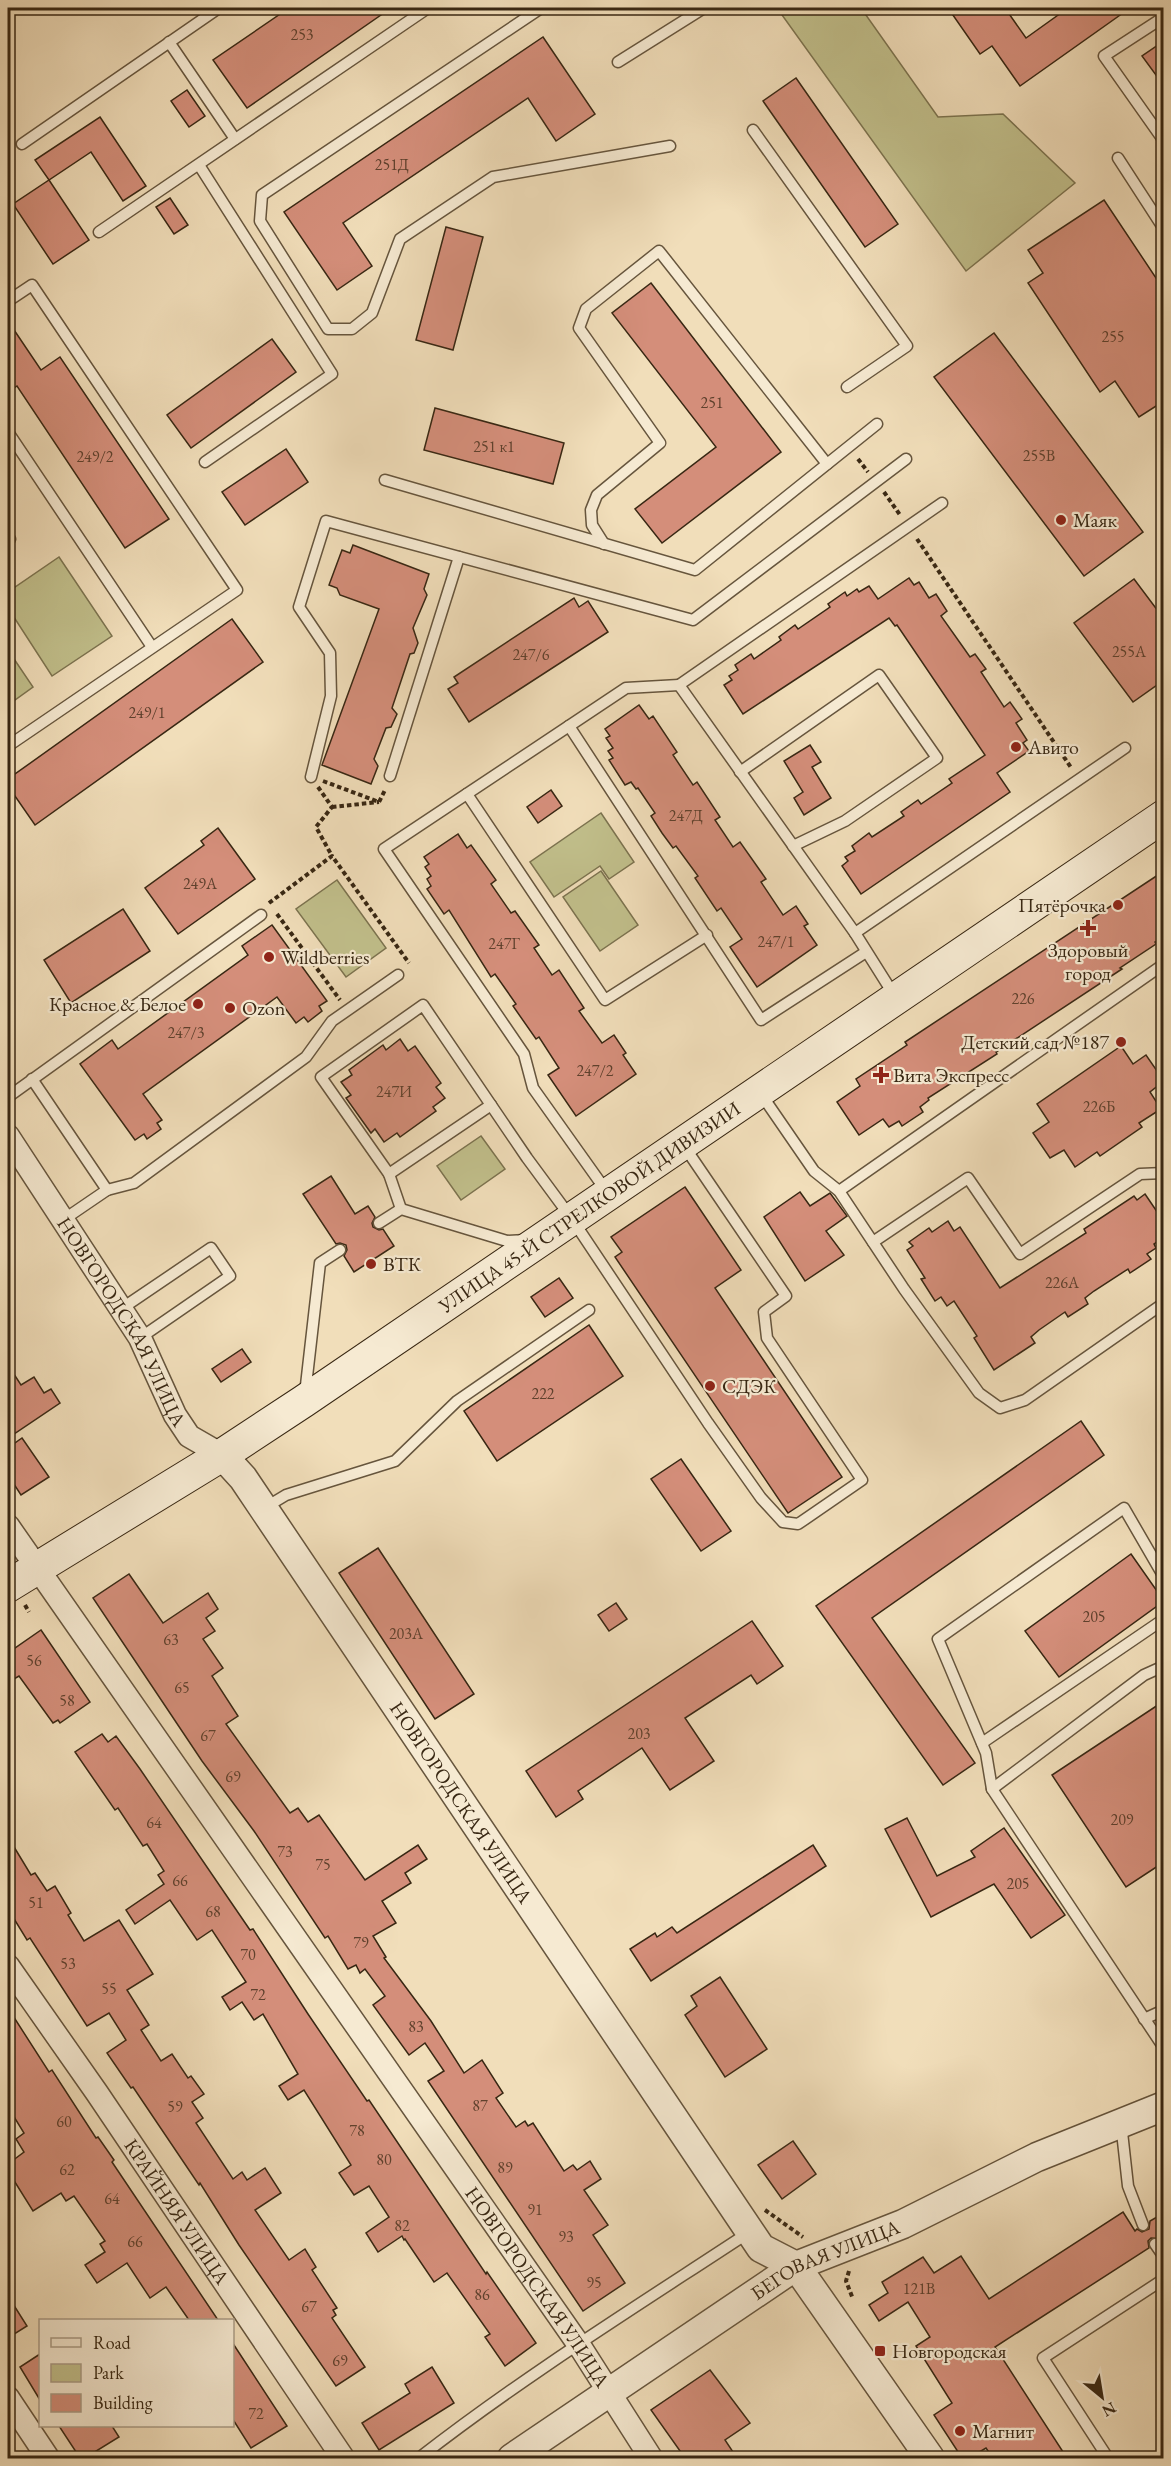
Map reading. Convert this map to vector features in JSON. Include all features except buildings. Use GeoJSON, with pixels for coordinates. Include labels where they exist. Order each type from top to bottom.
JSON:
{"type":"FeatureCollection","features":[{"type":"Feature","properties":{"kind":"main road","name":"УЛИЦА 45-Й СТРЕЛКОВОЙ ДИВИЗИИ"},"geometry":{"type":"LineString","coordinates":[[8,1586],[222,1455],[304,1401],[1164,816]]}},
{"type":"Feature","properties":{"kind":"street","name":"НОВГОРОДСКАЯ УЛИЦА"},"geometry":{"type":"LineString","coordinates":[[8,1136],[140,1338],[175,1415],[189,1436],[222,1455],[243,1478],[755,2219],[760,2248],[803,2254],[930,2458]]}},
{"type":"Feature","properties":{"kind":"street","name":"НОВГОРОДСКАЯ УЛИЦА"},"geometry":{"type":"LineString","coordinates":[[8,1526],[579,2345],[651,2458]]}},
{"type":"Feature","properties":{"kind":"street","name":"КРАЙНЯЯ УЛИЦА"},"geometry":{"type":"LineString","coordinates":[[8,1966],[97,2093],[343,2458]]}},
{"type":"Feature","properties":{"kind":"street","name":"БЕГОВАЯ УЛИЦА"},"geometry":{"type":"LineString","coordinates":[[512,2458],[610,2392],[803,2254],[903,2224],[1037,2157],[1164,2106]]}},
{"type":"Feature","properties":{"kind":"street"},"geometry":{"type":"LineString","coordinates":[[8,2398],[48,2458]]}},
{"type":"Feature","properties":{"kind":"lane"},"geometry":{"type":"LineString","coordinates":[[22,144],[219,8]]}},
{"type":"Feature","properties":{"kind":"lane"},"geometry":{"type":"LineString","coordinates":[[99,232],[428,8]]}},
{"type":"Feature","properties":{"kind":"lane"},"geometry":{"type":"LineString","coordinates":[[541,8],[262,195],[260,221],[328,329],[352,328],[372,313],[400,239],[493,177],[670,146]]}},
{"type":"Feature","properties":{"kind":"lane"},"geometry":{"type":"LineString","coordinates":[[618,62],[704,8]]}},
{"type":"Feature","properties":{"kind":"lane"},"geometry":{"type":"LineString","coordinates":[[1164,17],[1104,56],[1164,141]]}},
{"type":"Feature","properties":{"kind":"lane"},"geometry":{"type":"LineString","coordinates":[[169,42],[236,139]]}},
{"type":"Feature","properties":{"kind":"lane"},"geometry":{"type":"LineString","coordinates":[[753,130],[907,346],[847,387]]}},
{"type":"Feature","properties":{"kind":"lane"},"geometry":{"type":"LineString","coordinates":[[1118,158],[1164,229]]}},
{"type":"Feature","properties":{"kind":"lane"},"geometry":{"type":"LineString","coordinates":[[199,165],[332,374],[205,462]]}},
{"type":"Feature","properties":{"kind":"lane"},"geometry":{"type":"LineString","coordinates":[[603,544],[592,525],[591,510],[597,495],[660,443],[579,328],[586,309],[658,251],[827,464]]}},
{"type":"Feature","properties":{"kind":"lane"},"geometry":{"type":"LineString","coordinates":[[8,301],[32,285],[237,590],[8,746]]}},
{"type":"Feature","properties":{"kind":"lane"},"geometry":{"type":"LineString","coordinates":[[385,480],[695,570],[877,424]]}},
{"type":"Feature","properties":{"kind":"lane"},"geometry":{"type":"LineString","coordinates":[[8,432],[152,647]]}},
{"type":"Feature","properties":{"kind":"lane"},"geometry":{"type":"LineString","coordinates":[[311,777],[332,696],[330,652],[298,607],[326,521],[693,621],[906,459]]}},
{"type":"Feature","properties":{"kind":"lane"},"geometry":{"type":"LineString","coordinates":[[608,1194],[533,1088],[524,1054],[384,849],[626,688],[679,685],[942,503]]}},
{"type":"Feature","properties":{"kind":"lane"},"geometry":{"type":"LineString","coordinates":[[390,776],[459,557]]}},
{"type":"Feature","properties":{"kind":"lane"},"geometry":{"type":"LineString","coordinates":[[740,772],[879,675],[937,758],[845,821],[793,846]]}},
{"type":"Feature","properties":{"kind":"lane"},"geometry":{"type":"LineString","coordinates":[[679,685],[855,933],[896,998]]}},
{"type":"Feature","properties":{"kind":"lane"},"geometry":{"type":"LineString","coordinates":[[569,726],[761,1020],[866,952]]}},
{"type":"Feature","properties":{"kind":"lane"},"geometry":{"type":"LineString","coordinates":[[855,933],[1125,748]]}},
{"type":"Feature","properties":{"kind":"lane"},"geometry":{"type":"LineString","coordinates":[[467,794],[605,1000],[707,935]]}},
{"type":"Feature","properties":{"kind":"lane"},"geometry":{"type":"LineString","coordinates":[[8,1096],[261,915]]}},
{"type":"Feature","properties":{"kind":"lane"},"geometry":{"type":"LineString","coordinates":[[839,1191],[1164,964]]}},
{"type":"Feature","properties":{"kind":"lane"},"geometry":{"type":"LineString","coordinates":[[63,1220],[107,1190],[134,1183],[306,1057],[332,1021],[398,975]]}},
{"type":"Feature","properties":{"kind":"lane"},"geometry":{"type":"LineString","coordinates":[[401,1209],[389,1174],[321,1077],[423,1005],[491,1105],[559,1227],[708,1423],[761,1498],[783,1522],[798,1524],[862,1480],[767,1338],[764,1312],[786,1296],[682,1144]]}},
{"type":"Feature","properties":{"kind":"lane"},"geometry":{"type":"LineString","coordinates":[[32,1079],[107,1190]]}},
{"type":"Feature","properties":{"kind":"lane"},"geometry":{"type":"LineString","coordinates":[[759,1091],[814,1172],[839,1191],[904,1289],[979,1393],[1000,1408],[1025,1400],[1164,1303]]}},
{"type":"Feature","properties":{"kind":"lane"},"geometry":{"type":"LineString","coordinates":[[389,1174],[491,1105]]}},
{"type":"Feature","properties":{"kind":"lane"},"geometry":{"type":"LineString","coordinates":[[873,1242],[968,1178],[1020,1254],[1140,1174],[1164,1173]]}},
{"type":"Feature","properties":{"kind":"lane"},"geometry":{"type":"LineString","coordinates":[[379,1223],[401,1209],[507,1241],[559,1227]]}},
{"type":"Feature","properties":{"kind":"lane"},"geometry":{"type":"LineString","coordinates":[[122,1309],[211,1248],[230,1276],[140,1338]]}},
{"type":"Feature","properties":{"kind":"lane"},"geometry":{"type":"LineString","coordinates":[[304,1401],[320,1263],[340,1250]]}},
{"type":"Feature","properties":{"kind":"lane"},"geometry":{"type":"LineString","coordinates":[[263,1509],[285,1495],[395,1461],[456,1401],[589,1310]]}},
{"type":"Feature","properties":{"kind":"lane"},"geometry":{"type":"LineString","coordinates":[[1164,1577],[1124,1508],[938,1639],[986,1753],[992,1789],[1164,2048]]}},
{"type":"Feature","properties":{"kind":"lane"},"geometry":{"type":"LineString","coordinates":[[982,1743],[1164,1619]]}},
{"type":"Feature","properties":{"kind":"lane"},"geometry":{"type":"LineString","coordinates":[[992,1789],[1144,1675],[1164,1666]]}},
{"type":"Feature","properties":{"kind":"lane"},"geometry":{"type":"LineString","coordinates":[[1144,2019],[1164,2010]]}},
{"type":"Feature","properties":{"kind":"lane"},"geometry":{"type":"LineString","coordinates":[[1121,2123],[1128,2186],[1143,2225]]}},
{"type":"Feature","properties":{"kind":"lane"},"geometry":{"type":"LineString","coordinates":[[419,2458],[755,2219]]}},
{"type":"Feature","properties":{"kind":"lane"},"geometry":{"type":"LineString","coordinates":[[1155,2244],[1164,2257]]}},
{"type":"Feature","properties":{"kind":"lane"},"geometry":{"type":"LineString","coordinates":[[1108,2458],[1043,2358],[1164,2279]]}},
{"type":"Feature","properties":{"kind":"path"},"geometry":{"type":"LineString","coordinates":[[849,446],[908,526],[1079,779]]}},
{"type":"Feature","properties":{"kind":"path"},"geometry":{"type":"LineString","coordinates":[[379,802],[390,776]]}},
{"type":"Feature","properties":{"kind":"path"},"geometry":{"type":"LineString","coordinates":[[311,777],[379,802]]}},
{"type":"Feature","properties":{"kind":"path"},"geometry":{"type":"LineString","coordinates":[[311,777],[332,807]]}},
{"type":"Feature","properties":{"kind":"path"},"geometry":{"type":"LineString","coordinates":[[379,802],[332,807],[316,827],[332,856],[411,965],[398,975]]}},
{"type":"Feature","properties":{"kind":"path"},"geometry":{"type":"LineString","coordinates":[[332,856],[268,902],[347,1010]]}},
{"type":"Feature","properties":{"kind":"path"},"geometry":{"type":"LineString","coordinates":[[755,2219],[803,2254]]}},
{"type":"Feature","properties":{"kind":"path"},"geometry":{"type":"LineString","coordinates":[[851,2265],[846,2281],[854,2299]]}},
{"type":"Feature","properties":{"kind":"green space"},"geometry":{"type":"Polygon","coordinates":[[[777,8],[861,8],[938,117],[1003,114],[1075,183],[966,271],[777,8]]]}},
{"type":"Feature","properties":{"kind":"green space"},"geometry":{"type":"Polygon","coordinates":[[[59,557],[112,636],[52,676],[8,608],[8,592],[59,557]]]}},
{"type":"Feature","properties":{"kind":"green space"},"geometry":{"type":"Polygon","coordinates":[[[8,650],[33,687],[8,705],[8,650]]]}},
{"type":"Feature","properties":{"kind":"green space"},"geometry":{"type":"Polygon","coordinates":[[[601,813],[634,862],[609,879],[600,866],[554,897],[530,862],[601,813]]]}},
{"type":"Feature","properties":{"kind":"green space"},"geometry":{"type":"Polygon","coordinates":[[[601,871],[638,925],[600,951],[563,897],[601,871]]]}},
{"type":"Feature","properties":{"kind":"green space"},"geometry":{"type":"Polygon","coordinates":[[[337,880],[386,948],[346,977],[296,909],[337,880]]]}},
{"type":"Feature","properties":{"kind":"green space"},"geometry":{"type":"Polygon","coordinates":[[[481,1136],[505,1169],[461,1200],[437,1166],[481,1136]]]}},
{"type":"Feature","properties":{"kind":"place","name":"Маяк"},"geometry":{"type":"Point","coordinates":[1061,520]}},
{"type":"Feature","properties":{"kind":"place","name":"Авито"},"geometry":{"type":"Point","coordinates":[1016,747]}},
{"type":"Feature","properties":{"kind":"place","name":"Пятёрочка"},"geometry":{"type":"Point","coordinates":[1118,905]}},
{"type":"Feature","properties":{"kind":"place","name":"Здоровый город"},"geometry":{"type":"Point","coordinates":[1088,928]}},
{"type":"Feature","properties":{"kind":"place","name":"Wildberries"},"geometry":{"type":"Point","coordinates":[269,957]}},
{"type":"Feature","properties":{"kind":"place","name":"Красное & Белое"},"geometry":{"type":"Point","coordinates":[198,1004]}},
{"type":"Feature","properties":{"kind":"place","name":"Ozon"},"geometry":{"type":"Point","coordinates":[230,1008]}},
{"type":"Feature","properties":{"kind":"place","name":"Детский сад №187"},"geometry":{"type":"Point","coordinates":[1121,1042]}},
{"type":"Feature","properties":{"kind":"place","name":"Вита Экспресс"},"geometry":{"type":"Point","coordinates":[881,1075]}},
{"type":"Feature","properties":{"kind":"place","name":"ВТК"},"geometry":{"type":"Point","coordinates":[371,1264]}},
{"type":"Feature","properties":{"kind":"place","name":"СДЭК"},"geometry":{"type":"Point","coordinates":[710,1386]}},
{"type":"Feature","properties":{"kind":"place","name":"Новгородская"},"geometry":{"type":"Point","coordinates":[880,2351]}},
{"type":"Feature","properties":{"kind":"place","name":"Магнит"},"geometry":{"type":"Point","coordinates":[960,2431]}}]}
